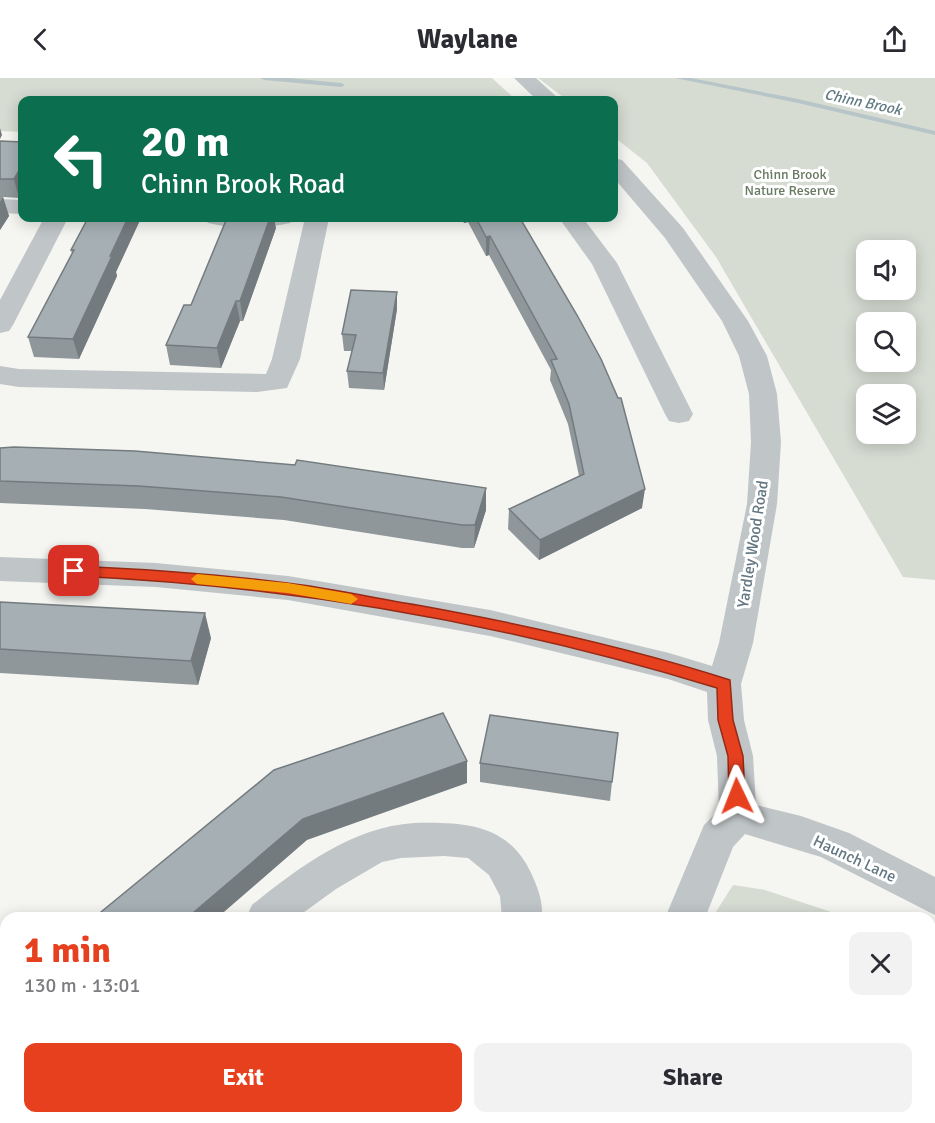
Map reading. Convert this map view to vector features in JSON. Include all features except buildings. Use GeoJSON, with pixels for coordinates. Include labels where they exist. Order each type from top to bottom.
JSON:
{"type":"FeatureCollection","features":[{"type":"Feature","properties":{"kind":"street"},"geometry":{"type":"LineString","coordinates":[[524,78],[544,96]]}},
{"type":"Feature","properties":{"kind":"street","name":"Yardley Wood Road"},"geometry":{"type":"LineString","coordinates":[[618,170],[674,233],[735,321],[753,356],[763,394],[766,442],[762,504],[735,643],[724,684],[726,720],[735,756],[738,816]]}},
{"type":"Feature","properties":{"kind":"street"},"geometry":{"type":"LineString","coordinates":[[0,206],[18,207]]}},
{"type":"Feature","properties":{"kind":"street"},"geometry":{"type":"LineString","coordinates":[[0,325],[54,222]]}},
{"type":"Feature","properties":{"kind":"street"},"geometry":{"type":"LineString","coordinates":[[0,375],[19,378],[277,382],[286,359],[317,222]]}},
{"type":"Feature","properties":{"kind":"street"},"geometry":{"type":"LineString","coordinates":[[574,222],[604,263],[679,414]]}},
{"type":"Feature","properties":{"kind":"street"},"geometry":{"type":"LineString","coordinates":[[0,569],[156,575],[288,588],[490,623],[648,661],[724,684]]}},
{"type":"Feature","properties":{"kind":"street"},"geometry":{"type":"LineString","coordinates":[[687,912],[718,837],[738,816]]}},
{"type":"Feature","properties":{"kind":"street","name":"Haunch Lane"},"geometry":{"type":"LineString","coordinates":[[738,816],[835,845],[935,897]]}},
{"type":"Feature","properties":{"kind":"street"},"geometry":{"type":"LineString","coordinates":[[275,912],[347,861],[383,844],[458,838],[482,845],[513,874],[524,912]]}},
{"type":"Feature","properties":{"kind":"green space"},"geometry":{"type":"Polygon","coordinates":[[[0,78],[492,78],[512,96],[18,96],[18,132],[0,131],[0,78]]]}},
{"type":"Feature","properties":{"kind":"green space","name":"Chinn Brook Nature Reserve"},"geometry":{"type":"Polygon","coordinates":[[[538,78],[935,78],[935,580],[903,577],[716,257],[647,163],[618,140],[618,96],[562,96],[538,78]]]}},
{"type":"Feature","properties":{"kind":"green space"},"geometry":{"type":"Polygon","coordinates":[[[733,885],[765,890],[831,912],[716,912],[733,885]]]}},
{"type":"Feature","properties":{"kind":"waterway","name":"Chinn Brook"},"geometry":{"type":"LineString","coordinates":[[264,78],[341,85]]}},
{"type":"Feature","properties":{"kind":"waterway","name":"Chinn Brook"},"geometry":{"type":"LineString","coordinates":[[679,78],[798,101],[935,133]]}},
{"type":"Feature","properties":{"kind":"slow traffic"},"geometry":{"type":"LineString","coordinates":[[197,579],[288,588],[351,599]]}},
{"type":"Feature","properties":{"kind":"route"},"geometry":{"type":"LineString","coordinates":[[74,571],[156,575],[288,588],[490,623],[669,666],[724,684],[726,720],[735,756],[737,796]]}}]}
